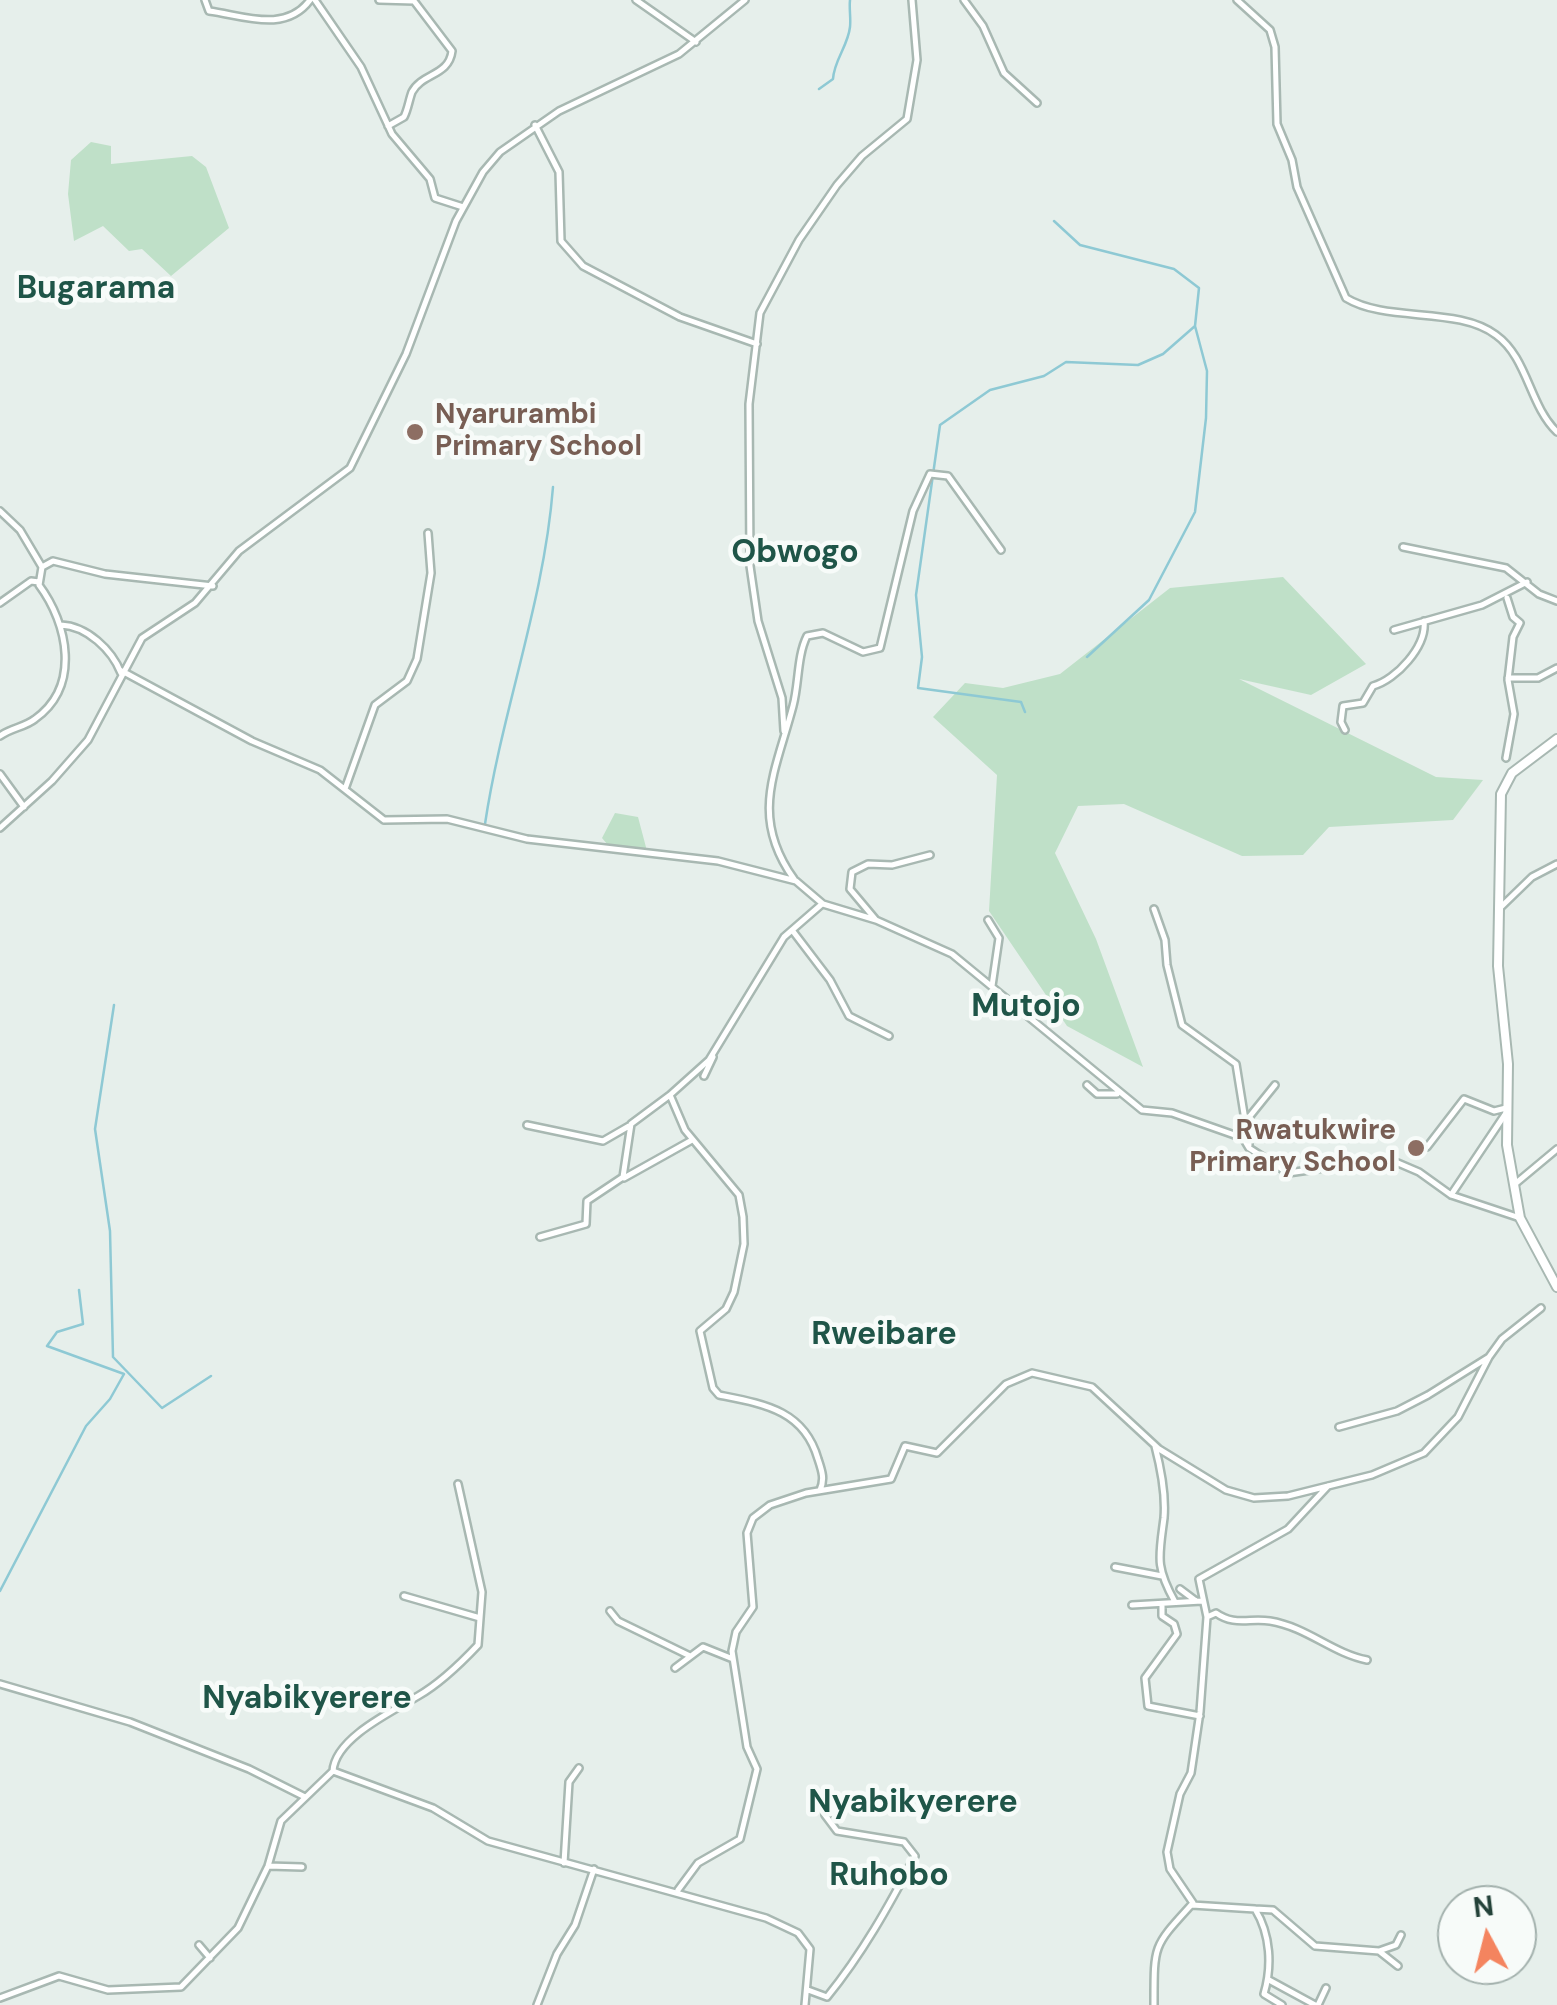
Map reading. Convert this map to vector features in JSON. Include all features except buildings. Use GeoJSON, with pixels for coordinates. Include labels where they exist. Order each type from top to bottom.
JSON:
{"type":"FeatureCollection","features":[{"type":"Feature","properties":{"kind":"street"},"geometry":{"type":"LineString","coordinates":[[205,0],[210,11],[258,22],[304,8],[312,0],[361,67],[388,126],[430,179],[438,202],[463,207]]}},
{"type":"Feature","properties":{"kind":"street"},"geometry":{"type":"LineString","coordinates":[[378,0],[414,1],[452,51],[451,60],[436,76],[416,87],[404,117],[388,126]]}},
{"type":"Feature","properties":{"kind":"street"},"geometry":{"type":"LineString","coordinates":[[636,0],[696,42]]}},
{"type":"Feature","properties":{"kind":"street"},"geometry":{"type":"LineString","coordinates":[[0,828],[88,740],[122,673],[154,626],[213,586],[239,551],[350,468],[406,354],[463,207],[500,152],[535,125],[670,60],[745,0]]}},
{"type":"Feature","properties":{"kind":"street"},"geometry":{"type":"LineString","coordinates":[[784,731],[782,698],[758,620],[750,566],[749,404],[764,303],[815,215],[862,156],[907,119],[917,60],[912,0]]}},
{"type":"Feature","properties":{"kind":"street"},"geometry":{"type":"LineString","coordinates":[[964,0],[982,26],[1004,73],[1036,103]]}},
{"type":"Feature","properties":{"kind":"street"},"geometry":{"type":"LineString","coordinates":[[1237,0],[1270,30],[1275,47],[1277,124],[1292,160],[1296,186],[1346,298],[1369,307],[1493,332],[1511,346],[1557,432]]}},
{"type":"Feature","properties":{"kind":"street"},"geometry":{"type":"LineString","coordinates":[[535,125],[559,172],[561,241],[583,266],[680,317],[757,344]]}},
{"type":"Feature","properties":{"kind":"street"},"geometry":{"type":"LineString","coordinates":[[1001,550],[948,476],[928,476],[913,511],[883,642],[875,650],[863,652],[823,633],[807,636],[770,784],[770,828],[779,858],[796,881],[823,904],[876,920],[952,954],[1142,1110],[1172,1114],[1242,1138],[1249,1148],[1288,1173],[1373,1161],[1398,1163],[1419,1172],[1452,1196],[1520,1218]]}},
{"type":"Feature","properties":{"kind":"street"},"geometry":{"type":"LineString","coordinates":[[0,511],[20,530],[42,567],[40,582],[61,625],[65,677],[33,722],[0,736]]}},
{"type":"Feature","properties":{"kind":"street"},"geometry":{"type":"LineString","coordinates":[[346,789],[375,705],[407,681],[417,659],[431,573],[428,532]]}},
{"type":"Feature","properties":{"kind":"street"},"geometry":{"type":"LineString","coordinates":[[1403,546],[1506,568],[1539,594],[1557,600]]}},
{"type":"Feature","properties":{"kind":"street"},"geometry":{"type":"LineString","coordinates":[[42,567],[53,561],[105,574],[213,586]]}},
{"type":"Feature","properties":{"kind":"street"},"geometry":{"type":"LineString","coordinates":[[0,604],[30,581],[40,582]]}},
{"type":"Feature","properties":{"kind":"street"},"geometry":{"type":"LineString","coordinates":[[1394,630],[1482,604],[1527,582]]}},
{"type":"Feature","properties":{"kind":"street"},"geometry":{"type":"LineString","coordinates":[[1506,758],[1514,714],[1508,678],[1513,638],[1520,623],[1513,617],[1508,598]]}},
{"type":"Feature","properties":{"kind":"street"},"geometry":{"type":"LineString","coordinates":[[1344,730],[1344,706],[1363,703],[1373,686],[1389,681],[1418,649],[1424,620]]}},
{"type":"Feature","properties":{"kind":"street"},"geometry":{"type":"LineString","coordinates":[[61,625],[78,628],[104,647],[122,673],[252,741],[320,770],[370,813],[394,822],[448,819],[508,836],[718,862],[796,881]]}},
{"type":"Feature","properties":{"kind":"street"},"geometry":{"type":"LineString","coordinates":[[1508,678],[1538,678],[1557,668]]}},
{"type":"Feature","properties":{"kind":"street"},"geometry":{"type":"LineString","coordinates":[[1557,739],[1503,785],[1498,986],[1513,1186],[1520,1218],[1557,1287]]}},
{"type":"Feature","properties":{"kind":"street"},"geometry":{"type":"LineString","coordinates":[[0,774],[24,808]]}},
{"type":"Feature","properties":{"kind":"street"},"geometry":{"type":"LineString","coordinates":[[876,920],[850,889],[852,872],[868,864],[892,865],[930,856]]}},
{"type":"Feature","properties":{"kind":"street"},"geometry":{"type":"LineString","coordinates":[[1499,910],[1524,882],[1557,864]]}},
{"type":"Feature","properties":{"kind":"street"},"geometry":{"type":"LineString","coordinates":[[704,1076],[770,956],[792,930],[823,904]]}},
{"type":"Feature","properties":{"kind":"street"},"geometry":{"type":"LineString","coordinates":[[1154,909],[1166,940],[1166,965],[1182,1025],[1236,1064],[1249,1148]]}},
{"type":"Feature","properties":{"kind":"street"},"geometry":{"type":"LineString","coordinates":[[988,920],[999,938],[992,986]]}},
{"type":"Feature","properties":{"kind":"street"},"geometry":{"type":"LineString","coordinates":[[792,930],[830,980],[848,1016],[890,1036]]}},
{"type":"Feature","properties":{"kind":"street"},"geometry":{"type":"LineString","coordinates":[[528,1124],[604,1141],[670,1095],[712,1056]]}},
{"type":"Feature","properties":{"kind":"street"},"geometry":{"type":"LineString","coordinates":[[1087,1085],[1097,1094],[1120,1094]]}},
{"type":"Feature","properties":{"kind":"street"},"geometry":{"type":"LineString","coordinates":[[1246,1121],[1275,1085]]}},
{"type":"Feature","properties":{"kind":"street"},"geometry":{"type":"LineString","coordinates":[[670,1095],[674,1112],[739,1196],[744,1217],[744,1244],[734,1292],[726,1309],[700,1331],[713,1388],[719,1395],[784,1413],[800,1422],[813,1443],[822,1472],[823,1487],[818,1492]]}},
{"type":"Feature","properties":{"kind":"street"},"geometry":{"type":"LineString","coordinates":[[1427,1146],[1464,1099],[1494,1111],[1509,1106]]}},
{"type":"Feature","properties":{"kind":"street"},"geometry":{"type":"LineString","coordinates":[[1452,1196],[1499,1128],[1509,1106]]}},
{"type":"Feature","properties":{"kind":"street"},"geometry":{"type":"LineString","coordinates":[[621,1179],[631,1124]]}},
{"type":"Feature","properties":{"kind":"street"},"geometry":{"type":"LineString","coordinates":[[540,1237],[582,1227],[587,1201],[694,1140]]}},
{"type":"Feature","properties":{"kind":"street"},"geometry":{"type":"LineString","coordinates":[[1513,1186],[1557,1149]]}},
{"type":"Feature","properties":{"kind":"street"},"geometry":{"type":"LineString","coordinates":[[678,1890],[698,1863],[727,1850],[740,1838],[756,1774],[747,1747],[733,1658],[736,1632],[753,1607],[747,1532],[753,1518],[770,1505],[891,1479],[902,1450],[909,1444],[936,1453],[1006,1384],[1024,1373],[1092,1387],[1155,1445],[1226,1490],[1246,1497],[1282,1497],[1329,1486],[1399,1466],[1428,1450],[1458,1417],[1502,1339],[1541,1308]]}},
{"type":"Feature","properties":{"kind":"street"},"geometry":{"type":"LineString","coordinates":[[1339,1428],[1397,1410],[1489,1357]]}},
{"type":"Feature","properties":{"kind":"street"},"geometry":{"type":"LineString","coordinates":[[1155,1445],[1163,1474],[1164,1514],[1157,1548],[1162,1576],[1175,1602]]}},
{"type":"Feature","properties":{"kind":"street"},"geometry":{"type":"LineString","coordinates":[[0,1998],[59,1976],[108,1990],[181,1986],[238,1928],[268,1866],[281,1821],[332,1771],[336,1758],[382,1714],[420,1695],[477,1648],[482,1592],[458,1484]]}},
{"type":"Feature","properties":{"kind":"street"},"geometry":{"type":"LineString","coordinates":[[1199,1601],[1201,1575],[1288,1529],[1329,1486]]}},
{"type":"Feature","properties":{"kind":"street"},"geometry":{"type":"LineString","coordinates":[[1115,1566],[1162,1576]]}},
{"type":"Feature","properties":{"kind":"street"},"geometry":{"type":"LineString","coordinates":[[1180,1588],[1199,1601],[1207,1616],[1200,1716],[1191,1773],[1179,1797],[1166,1852],[1170,1869],[1192,1905]]}},
{"type":"Feature","properties":{"kind":"street"},"geometry":{"type":"LineString","coordinates":[[404,1596],[480,1618]]}},
{"type":"Feature","properties":{"kind":"street"},"geometry":{"type":"LineString","coordinates":[[1132,1605],[1199,1601]]}},
{"type":"Feature","properties":{"kind":"street"},"geometry":{"type":"LineString","coordinates":[[1162,1604],[1162,1616],[1174,1624],[1177,1634],[1145,1678],[1148,1706],[1200,1716]]}},
{"type":"Feature","properties":{"kind":"street"},"geometry":{"type":"LineString","coordinates":[[610,1611],[632,1629],[690,1656]]}},
{"type":"Feature","properties":{"kind":"street"},"geometry":{"type":"LineString","coordinates":[[1207,1616],[1216,1613],[1229,1622],[1271,1621],[1320,1639],[1342,1655],[1368,1660]]}},
{"type":"Feature","properties":{"kind":"street"},"geometry":{"type":"LineString","coordinates":[[676,1668],[703,1647],[733,1658]]}},
{"type":"Feature","properties":{"kind":"street"},"geometry":{"type":"LineString","coordinates":[[0,1684],[130,1722],[250,1770],[304,1797]]}},
{"type":"Feature","properties":{"kind":"street"},"geometry":{"type":"LineString","coordinates":[[564,1863],[569,1782],[578,1768]]}},
{"type":"Feature","properties":{"kind":"street"},"geometry":{"type":"LineString","coordinates":[[332,1771],[433,1808],[488,1841],[678,1890],[766,1918],[798,1934],[810,1949],[806,2005]]}},
{"type":"Feature","properties":{"kind":"street"},"geometry":{"type":"LineString","coordinates":[[808,1990],[826,1998],[849,1970],[896,1897],[915,1856],[904,1842],[836,1830],[825,1816]]}},
{"type":"Feature","properties":{"kind":"street"},"geometry":{"type":"LineString","coordinates":[[268,1866],[302,1867]]}},
{"type":"Feature","properties":{"kind":"street"},"geometry":{"type":"LineString","coordinates":[[537,2005],[557,1954],[575,1925],[594,1869]]}},
{"type":"Feature","properties":{"kind":"street"},"geometry":{"type":"LineString","coordinates":[[1154,2005],[1157,1945],[1176,1916],[1192,1905],[1273,1910],[1314,1946],[1379,1951],[1396,1945],[1401,1935]]}},
{"type":"Feature","properties":{"kind":"street"},"geometry":{"type":"LineString","coordinates":[[1255,1910],[1268,1938],[1269,1980],[1264,1994],[1282,2005]]}},
{"type":"Feature","properties":{"kind":"street"},"geometry":{"type":"LineString","coordinates":[[199,1945],[210,1958]]}},
{"type":"Feature","properties":{"kind":"street"},"geometry":{"type":"LineString","coordinates":[[1379,1951],[1398,1966]]}},
{"type":"Feature","properties":{"kind":"street"},"geometry":{"type":"LineString","coordinates":[[1269,1980],[1317,2005],[1326,1988]]}},
{"type":"Feature","properties":{"kind":"green space"},"geometry":{"type":"Polygon","coordinates":[[[91,142],[111,146],[111,164],[192,156],[206,167],[229,228],[171,276],[142,249],[129,251],[103,226],[74,241],[68,194],[71,160],[91,142]]]}},
{"type":"Feature","properties":{"kind":"green space"},"geometry":{"type":"Polygon","coordinates":[[[1283,577],[1366,664],[1311,695],[1239,679],[1436,777],[1483,780],[1453,820],[1329,827],[1303,855],[1242,856],[1124,804],[1078,806],[1055,853],[1096,939],[1143,1067],[1067,1026],[989,911],[997,775],[933,717],[965,683],[1003,688],[1060,674],[1170,588],[1283,577]]]}},
{"type":"Feature","properties":{"kind":"green space"},"geometry":{"type":"Polygon","coordinates":[[[615,813],[638,817],[647,851],[607,844],[602,838],[615,813]]]}},
{"type":"Feature","properties":{"kind":"waterway"},"geometry":{"type":"LineString","coordinates":[[819,89],[833,79],[847,40],[850,0]]}},
{"type":"Feature","properties":{"kind":"waterway"},"geometry":{"type":"LineString","coordinates":[[1054,221],[1080,245],[1174,269],[1199,288],[1195,326],[1207,371],[1195,512],[1149,600],[1087,657]]}},
{"type":"Feature","properties":{"kind":"waterway"},"geometry":{"type":"LineString","coordinates":[[1025,712],[1021,702],[918,688],[922,657],[916,595],[940,425],[990,390],[1044,376],[1066,362],[1138,365],[1163,354],[1195,326]]}},
{"type":"Feature","properties":{"kind":"waterway"},"geometry":{"type":"LineString","coordinates":[[485,824],[541,572],[553,487]]}},
{"type":"Feature","properties":{"kind":"waterway"},"geometry":{"type":"LineString","coordinates":[[114,1005],[95,1129],[110,1231],[113,1357],[162,1408],[211,1376]]}},
{"type":"Feature","properties":{"kind":"waterway"},"geometry":{"type":"LineString","coordinates":[[0,1591],[86,1426],[110,1399],[124,1374],[47,1346],[57,1332],[83,1324],[79,1290]]}},
{"type":"Feature","properties":{"kind":"place","name":"Nyarurambi Primary School"},"geometry":{"type":"Point","coordinates":[415,432]}},
{"type":"Feature","properties":{"kind":"place","name":"Rwatukwire Primary School"},"geometry":{"type":"Point","coordinates":[1416,1148]}},
{"type":"Feature","properties":{"kind":"district","name":"Bugarama"},"geometry":{"type":"Point","coordinates":[96,290]}},
{"type":"Feature","properties":{"kind":"district","name":"Obwogo"},"geometry":{"type":"Point","coordinates":[795,554]}},
{"type":"Feature","properties":{"kind":"district","name":"Mutojo"},"geometry":{"type":"Point","coordinates":[1026,1008]}},
{"type":"Feature","properties":{"kind":"district","name":"Rweibare"},"geometry":{"type":"Point","coordinates":[884,1336]}},
{"type":"Feature","properties":{"kind":"district","name":"Nyabikyerere"},"geometry":{"type":"Point","coordinates":[307,1700]}},
{"type":"Feature","properties":{"kind":"district","name":"Nyabikyerere"},"geometry":{"type":"Point","coordinates":[913,1804]}},
{"type":"Feature","properties":{"kind":"district","name":"Ruhobo"},"geometry":{"type":"Point","coordinates":[889,1877]}}]}
